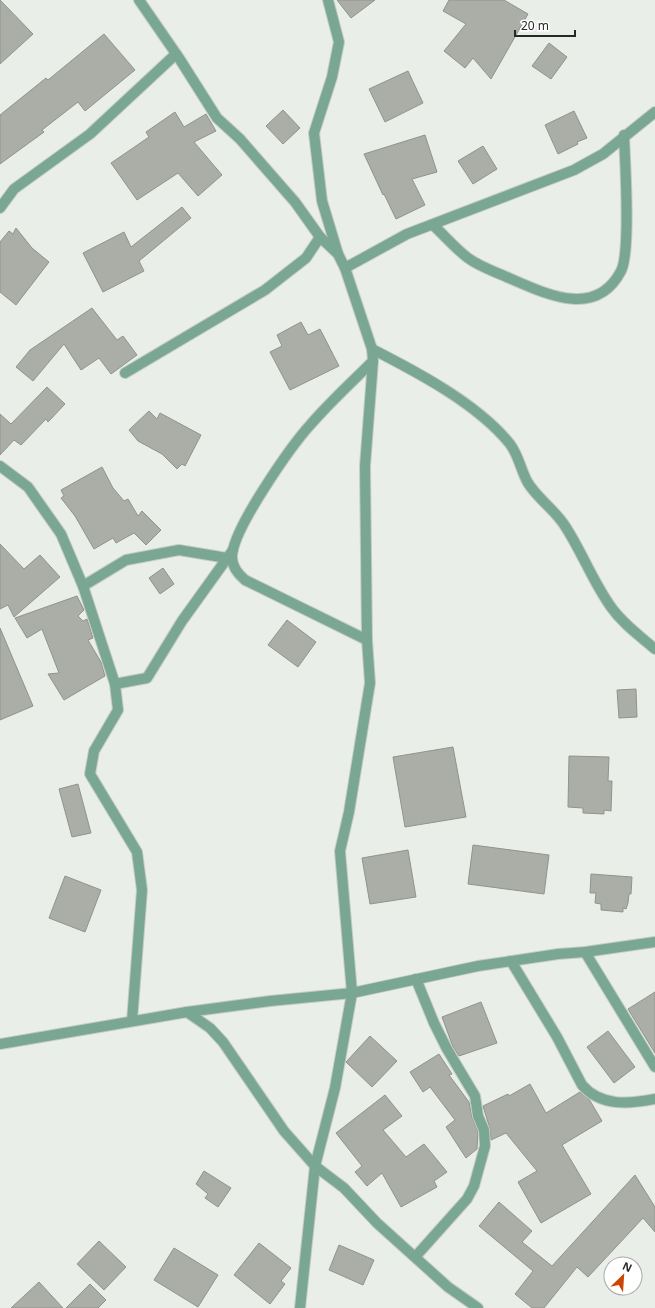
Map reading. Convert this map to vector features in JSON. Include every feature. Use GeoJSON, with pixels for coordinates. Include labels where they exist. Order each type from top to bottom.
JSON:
{"type":"FeatureCollection","features":[{"type":"Feature","properties":{"kind":"street"},"geometry":{"type":"LineString","coordinates":[[139,0],[217,118],[240,139],[295,202],[320,237],[338,254]]}},
{"type":"Feature","properties":{"kind":"street"},"geometry":{"type":"LineString","coordinates":[[300,1308],[315,1166],[335,1088],[352,992],[340,851],[349,812],[370,683],[368,640],[366,466],[373,361],[372,349],[345,268],[338,254],[322,201],[314,133],[332,77],[339,42],[328,0]]}},
{"type":"Feature","properties":{"kind":"street"},"geometry":{"type":"LineString","coordinates":[[0,208],[14,189],[90,134],[176,54]]}},
{"type":"Feature","properties":{"kind":"street"},"geometry":{"type":"LineString","coordinates":[[345,268],[407,234],[574,170],[603,154],[624,135],[655,112]]}},
{"type":"Feature","properties":{"kind":"street"},"geometry":{"type":"LineString","coordinates":[[433,225],[468,259],[556,297],[577,300],[594,297],[612,283],[622,270],[625,250],[624,135]]}},
{"type":"Feature","properties":{"kind":"street"},"geometry":{"type":"LineString","coordinates":[[125,373],[265,290],[306,258],[320,237]]}},
{"type":"Feature","properties":{"kind":"street"},"geometry":{"type":"LineString","coordinates":[[372,349],[440,388],[488,420],[511,445],[527,482],[566,528],[597,586],[612,608],[630,628],[655,649]]}},
{"type":"Feature","properties":{"kind":"street"},"geometry":{"type":"LineString","coordinates":[[368,640],[244,580],[238,574],[232,558],[239,533],[254,505],[310,424],[373,361]]}},
{"type":"Feature","properties":{"kind":"street"},"geometry":{"type":"LineString","coordinates":[[0,466],[28,488],[61,534],[82,586],[115,684],[118,710],[94,751],[90,774],[137,852],[142,890],[132,1021]]}},
{"type":"Feature","properties":{"kind":"street"},"geometry":{"type":"LineString","coordinates":[[82,586],[126,560],[179,550],[227,558]]}},
{"type":"Feature","properties":{"kind":"street"},"geometry":{"type":"LineString","coordinates":[[115,684],[147,678],[182,621],[233,550]]}},
{"type":"Feature","properties":{"kind":"street"},"geometry":{"type":"LineString","coordinates":[[0,1044],[187,1012],[352,992],[511,961],[655,942]]}},
{"type":"Feature","properties":{"kind":"street"},"geometry":{"type":"LineString","coordinates":[[585,952],[655,1067]]}},
{"type":"Feature","properties":{"kind":"street"},"geometry":{"type":"LineString","coordinates":[[511,961],[557,1037],[582,1085],[587,1091],[594,1096],[618,1103],[635,1103],[655,1099]]}},
{"type":"Feature","properties":{"kind":"street"},"geometry":{"type":"LineString","coordinates":[[416,980],[434,1023],[447,1049],[475,1096],[478,1116],[484,1130],[485,1146],[474,1186],[467,1199],[416,1256]]}},
{"type":"Feature","properties":{"kind":"street"},"geometry":{"type":"LineString","coordinates":[[187,1012],[210,1028],[223,1042],[284,1131],[315,1166],[333,1178],[377,1223],[416,1256],[448,1287],[478,1308]]}},
{"type":"Feature","properties":{"kind":"building"},"geometry":{"type":"Polygon","coordinates":[[[0,0],[33,34],[0,64],[0,0]]]}},
{"type":"Feature","properties":{"kind":"building"},"geometry":{"type":"Polygon","coordinates":[[[337,0],[375,0],[351,18],[337,0]]]}},
{"type":"Feature","properties":{"kind":"building"},"geometry":{"type":"Polygon","coordinates":[[[449,0],[504,0],[528,14],[491,79],[473,58],[465,68],[444,51],[466,24],[443,11],[449,0]]]}},
{"type":"Feature","properties":{"kind":"building"},"geometry":{"type":"Polygon","coordinates":[[[104,34],[135,70],[85,111],[78,102],[42,130],[44,132],[0,164],[0,115],[46,78],[48,80],[104,34]]]}},
{"type":"Feature","properties":{"kind":"building"},"geometry":{"type":"Polygon","coordinates":[[[549,43],[567,57],[551,79],[532,66],[549,43]]]}},
{"type":"Feature","properties":{"kind":"building"},"geometry":{"type":"Polygon","coordinates":[[[408,71],[423,103],[385,122],[369,89],[408,71]]]}},
{"type":"Feature","properties":{"kind":"building"},"geometry":{"type":"Polygon","coordinates":[[[283,110],[300,128],[283,144],[266,126],[283,110]]]}},
{"type":"Feature","properties":{"kind":"building"},"geometry":{"type":"Polygon","coordinates":[[[574,111],[587,138],[577,142],[578,144],[558,154],[545,125],[574,111]]]}},
{"type":"Feature","properties":{"kind":"building"},"geometry":{"type":"Polygon","coordinates":[[[175,112],[184,127],[206,114],[216,131],[194,142],[222,175],[198,196],[178,173],[137,200],[111,163],[149,137],[146,132],[175,112]]]}},
{"type":"Feature","properties":{"kind":"building"},"geometry":{"type":"Polygon","coordinates":[[[425,135],[437,172],[412,179],[425,205],[396,219],[364,154],[425,135]]]}},
{"type":"Feature","properties":{"kind":"building"},"geometry":{"type":"Polygon","coordinates":[[[483,146],[497,169],[473,184],[458,161],[483,146]]]}},
{"type":"Feature","properties":{"kind":"building"},"geometry":{"type":"Polygon","coordinates":[[[182,207],[191,218],[139,261],[144,271],[103,292],[83,253],[124,232],[131,247],[182,207]]]}},
{"type":"Feature","properties":{"kind":"building"},"geometry":{"type":"Polygon","coordinates":[[[16,228],[32,248],[49,262],[16,305],[0,292],[0,242],[9,231],[13,234],[16,228]]]}},
{"type":"Feature","properties":{"kind":"building"},"geometry":{"type":"Polygon","coordinates":[[[92,308],[117,340],[123,336],[137,355],[111,374],[99,358],[81,370],[64,344],[33,381],[16,367],[30,350],[92,308]]]}},
{"type":"Feature","properties":{"kind":"building"},"geometry":{"type":"Polygon","coordinates":[[[301,322],[308,335],[320,329],[339,366],[290,390],[270,352],[282,346],[277,335],[301,322]]]}},
{"type":"Feature","properties":{"kind":"building"},"geometry":{"type":"Polygon","coordinates":[[[47,387],[65,404],[48,422],[46,419],[21,445],[14,440],[0,455],[0,414],[11,424],[47,387]]]}},
{"type":"Feature","properties":{"kind":"building"},"geometry":{"type":"Polygon","coordinates":[[[149,411],[157,419],[160,413],[201,435],[185,466],[182,464],[177,469],[162,454],[138,441],[129,430],[149,411]]]}},
{"type":"Feature","properties":{"kind":"building"},"geometry":{"type":"Polygon","coordinates":[[[102,467],[113,488],[124,501],[128,499],[138,516],[142,511],[161,530],[146,545],[134,533],[116,543],[113,538],[94,549],[75,516],[61,498],[64,496],[61,490],[102,467]]]}},
{"type":"Feature","properties":{"kind":"building"},"geometry":{"type":"Polygon","coordinates":[[[0,544],[24,569],[40,555],[60,577],[14,617],[8,605],[0,609],[0,544]]]}},
{"type":"Feature","properties":{"kind":"building"},"geometry":{"type":"Polygon","coordinates":[[[163,568],[174,584],[160,594],[149,578],[163,568]]]}},
{"type":"Feature","properties":{"kind":"building"},"geometry":{"type":"Polygon","coordinates":[[[77,596],[84,610],[78,616],[83,621],[87,619],[93,638],[88,640],[101,662],[105,676],[64,700],[48,674],[59,673],[42,629],[27,638],[15,618],[77,596]]]}},
{"type":"Feature","properties":{"kind":"building"},"geometry":{"type":"Polygon","coordinates":[[[287,620],[316,642],[298,667],[268,645],[287,620]]]}},
{"type":"Feature","properties":{"kind":"building"},"geometry":{"type":"Polygon","coordinates":[[[0,628],[33,706],[0,720],[0,628]]]}},
{"type":"Feature","properties":{"kind":"building"},"geometry":{"type":"Polygon","coordinates":[[[636,689],[637,717],[619,718],[617,690],[636,689]]]}},
{"type":"Feature","properties":{"kind":"building"},"geometry":{"type":"Polygon","coordinates":[[[453,747],[466,817],[405,827],[393,757],[453,747]]]}},
{"type":"Feature","properties":{"kind":"building"},"geometry":{"type":"Polygon","coordinates":[[[569,756],[609,757],[608,781],[612,781],[611,811],[604,810],[604,814],[583,813],[583,808],[568,807],[569,756]]]}},
{"type":"Feature","properties":{"kind":"building"},"geometry":{"type":"Polygon","coordinates":[[[78,784],[91,833],[72,837],[59,789],[78,784]]]}},
{"type":"Feature","properties":{"kind":"building"},"geometry":{"type":"Polygon","coordinates":[[[473,845],[549,855],[544,894],[468,884],[473,845]]]}},
{"type":"Feature","properties":{"kind":"building"},"geometry":{"type":"Polygon","coordinates":[[[408,850],[416,897],[370,904],[362,858],[408,850]]]}},
{"type":"Feature","properties":{"kind":"building"},"geometry":{"type":"Polygon","coordinates":[[[591,874],[632,877],[631,894],[629,894],[626,909],[623,908],[623,912],[601,910],[601,904],[595,903],[596,893],[590,893],[591,874]]]}},
{"type":"Feature","properties":{"kind":"building"},"geometry":{"type":"Polygon","coordinates":[[[65,876],[101,890],[85,932],[49,918],[65,876]]]}},
{"type":"Feature","properties":{"kind":"building"},"geometry":{"type":"Polygon","coordinates":[[[655,992],[655,1053],[628,1009],[655,992]]]}},
{"type":"Feature","properties":{"kind":"building"},"geometry":{"type":"Polygon","coordinates":[[[481,1002],[497,1043],[459,1056],[453,1047],[442,1017],[481,1002]]]}},
{"type":"Feature","properties":{"kind":"building"},"geometry":{"type":"Polygon","coordinates":[[[608,1031],[635,1067],[614,1083],[587,1047],[608,1031]]]}},
{"type":"Feature","properties":{"kind":"building"},"geometry":{"type":"Polygon","coordinates":[[[370,1036],[397,1061],[372,1087],[346,1062],[370,1036]]]}},
{"type":"Feature","properties":{"kind":"building"},"geometry":{"type":"Polygon","coordinates":[[[439,1054],[452,1074],[449,1075],[469,1102],[472,1117],[478,1132],[477,1149],[466,1158],[446,1127],[455,1120],[430,1087],[423,1092],[410,1072],[439,1054]]]}},
{"type":"Feature","properties":{"kind":"building"},"geometry":{"type":"Polygon","coordinates":[[[530,1084],[546,1113],[580,1092],[589,1099],[602,1121],[562,1145],[591,1194],[541,1223],[518,1182],[537,1171],[506,1133],[491,1140],[490,1129],[483,1106],[508,1094],[509,1096],[530,1084]]]}},
{"type":"Feature","properties":{"kind":"building"},"geometry":{"type":"Polygon","coordinates":[[[385,1095],[402,1116],[383,1130],[406,1157],[424,1144],[447,1172],[434,1181],[437,1187],[401,1207],[382,1173],[367,1186],[355,1172],[362,1166],[336,1133],[385,1095]]]}},
{"type":"Feature","properties":{"kind":"building"},"geometry":{"type":"Polygon","coordinates":[[[204,1171],[231,1188],[218,1207],[205,1198],[208,1194],[196,1184],[204,1171]]]}},
{"type":"Feature","properties":{"kind":"building"},"geometry":{"type":"Polygon","coordinates":[[[635,1175],[655,1207],[655,1232],[643,1218],[608,1256],[603,1256],[603,1261],[588,1277],[577,1267],[544,1308],[532,1308],[515,1294],[533,1271],[479,1226],[499,1202],[532,1231],[522,1242],[552,1266],[635,1175]]]}},
{"type":"Feature","properties":{"kind":"building"},"geometry":{"type":"Polygon","coordinates":[[[99,1241],[126,1267],[104,1290],[77,1264],[99,1241]]]}},
{"type":"Feature","properties":{"kind":"building"},"geometry":{"type":"Polygon","coordinates":[[[259,1243],[291,1268],[281,1281],[285,1284],[270,1304],[234,1275],[259,1243]]]}},
{"type":"Feature","properties":{"kind":"building"},"geometry":{"type":"Polygon","coordinates":[[[339,1245],[374,1260],[363,1285],[329,1270],[339,1245]]]}},
{"type":"Feature","properties":{"kind":"building"},"geometry":{"type":"Polygon","coordinates":[[[174,1248],[218,1275],[198,1307],[154,1280],[174,1248]]]}},
{"type":"Feature","properties":{"kind":"building"},"geometry":{"type":"Polygon","coordinates":[[[39,1282],[63,1308],[11,1308],[39,1282]]]}},
{"type":"Feature","properties":{"kind":"building"},"geometry":{"type":"Polygon","coordinates":[[[90,1284],[106,1300],[98,1308],[66,1308],[90,1284]]]}}]}
